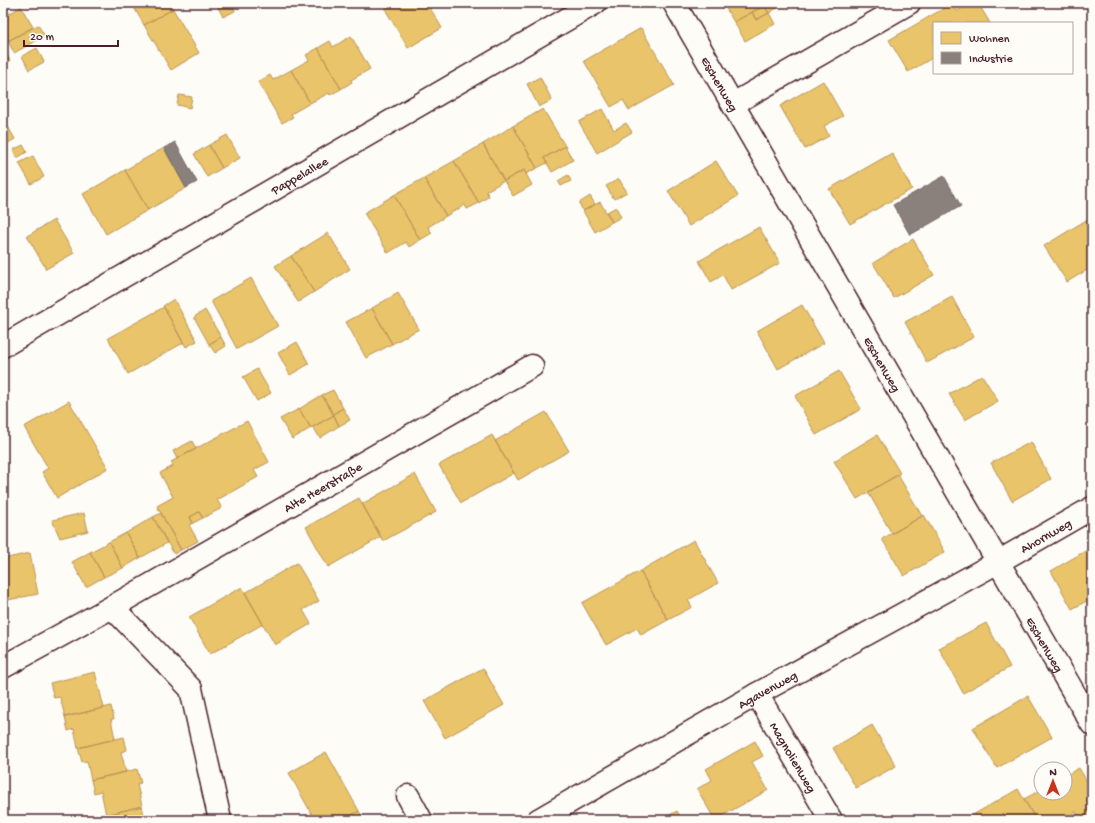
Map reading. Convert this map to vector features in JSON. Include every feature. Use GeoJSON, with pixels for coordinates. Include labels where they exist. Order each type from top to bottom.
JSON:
{"type":"FeatureCollection","features":[{"type":"Feature","properties":{"kind":"street","name":"Pappelallee"},"geometry":{"type":"LineString","coordinates":[[3,346],[595,3]]}},
{"type":"Feature","properties":{"kind":"street","name":"Eschenweg"},"geometry":{"type":"LineString","coordinates":[[674,3],[1092,724]]}},
{"type":"Feature","properties":{"kind":"street"},"geometry":{"type":"LineString","coordinates":[[733,104],[908,3]]}},
{"type":"Feature","properties":{"kind":"street","name":"Alte Heerstraße"},"geometry":{"type":"LineString","coordinates":[[3,667],[112,607],[532,366]]}},
{"type":"Feature","properties":{"kind":"street","name":"Ahornweg"},"geometry":{"type":"LineString","coordinates":[[998,562],[1092,508]]}},
{"type":"Feature","properties":{"kind":"street","name":"Agavenweg"},"geometry":{"type":"LineString","coordinates":[[538,820],[757,694],[998,562]]}},
{"type":"Feature","properties":{"kind":"street"},"geometry":{"type":"LineString","coordinates":[[112,607],[191,689],[220,820]]}},
{"type":"Feature","properties":{"kind":"street","name":"Magnolienweg"},"geometry":{"type":"LineString","coordinates":[[757,694],[832,820]]}},
{"type":"Feature","properties":{"kind":"street"},"geometry":{"type":"LineString","coordinates":[[408,796],[421,820]]}},
{"type":"Feature","properties":{"kind":"building: Wohnen"},"geometry":{"type":"Polygon","coordinates":[[[169,3],[173,9],[144,25],[132,4],[169,3]]]}},
{"type":"Feature","properties":{"kind":"building: Wohnen"},"geometry":{"type":"Polygon","coordinates":[[[226,3],[231,3],[235,11],[223,17],[218,7],[226,3]]]}},
{"type":"Feature","properties":{"kind":"building: Wohnen"},"geometry":{"type":"Polygon","coordinates":[[[395,3],[427,3],[442,28],[408,48],[385,9],[395,3]]]}},
{"type":"Feature","properties":{"kind":"building: Wohnen"},"geometry":{"type":"Polygon","coordinates":[[[723,3],[763,3],[764,6],[734,22],[723,3]]]}},
{"type":"Feature","properties":{"kind":"building: Wohnen"},"geometry":{"type":"Polygon","coordinates":[[[769,3],[774,3],[777,8],[769,13],[764,6],[769,3]]]}},
{"type":"Feature","properties":{"kind":"building: Wohnen"},"geometry":{"type":"Polygon","coordinates":[[[774,3],[786,3],[777,8],[774,3]]]}},
{"type":"Feature","properties":{"kind":"building: Wohnen"},"geometry":{"type":"Polygon","coordinates":[[[953,3],[957,11],[971,3],[978,3],[989,22],[933,22],[933,58],[908,72],[889,40],[953,3]]]}},
{"type":"Feature","properties":{"kind":"building: Wohnen"},"geometry":{"type":"Polygon","coordinates":[[[764,6],[769,13],[756,20],[752,12],[764,6]]]}},
{"type":"Feature","properties":{"kind":"building: Wohnen"},"geometry":{"type":"Polygon","coordinates":[[[21,7],[33,27],[8,41],[3,33],[3,17],[21,7]]]}},
{"type":"Feature","properties":{"kind":"building: Wohnen"},"geometry":{"type":"Polygon","coordinates":[[[173,9],[199,53],[171,70],[144,25],[173,9]]]}},
{"type":"Feature","properties":{"kind":"building: Wohnen"},"geometry":{"type":"Polygon","coordinates":[[[752,12],[756,20],[769,13],[775,24],[745,41],[734,22],[752,12]]]}},
{"type":"Feature","properties":{"kind":"building: Wohnen"},"geometry":{"type":"Polygon","coordinates":[[[38,25],[45,36],[14,53],[8,41],[38,25]]]}},
{"type":"Feature","properties":{"kind":"building: Wohnen"},"geometry":{"type":"Polygon","coordinates":[[[641,28],[674,85],[629,110],[623,100],[611,107],[584,61],[641,28]]]}},
{"type":"Feature","properties":{"kind":"building: Wohnen"},"geometry":{"type":"Polygon","coordinates":[[[351,36],[370,69],[351,80],[352,82],[341,89],[318,48],[330,41],[333,47],[351,36]]]}},
{"type":"Feature","properties":{"kind":"building: Wohnen"},"geometry":{"type":"Polygon","coordinates":[[[37,48],[44,62],[29,70],[22,56],[37,48]]]}},
{"type":"Feature","properties":{"kind":"building: Wohnen"},"geometry":{"type":"Polygon","coordinates":[[[318,48],[341,89],[330,95],[329,93],[310,103],[291,70],[309,60],[306,55],[318,48]]]}},
{"type":"Feature","properties":{"kind":"building: Wohnen"},"geometry":{"type":"Polygon","coordinates":[[[6,53],[10,61],[3,66],[3,54],[6,53]]]}},
{"type":"Feature","properties":{"kind":"building: Wohnen"},"geometry":{"type":"Polygon","coordinates":[[[291,70],[310,103],[291,114],[293,117],[282,123],[258,82],[270,75],[273,80],[291,70]]]}},
{"type":"Feature","properties":{"kind":"building: Wohnen"},"geometry":{"type":"Polygon","coordinates":[[[540,77],[552,100],[539,107],[527,84],[540,77]]]}},
{"type":"Feature","properties":{"kind":"building: Wohnen"},"geometry":{"type":"Polygon","coordinates":[[[823,81],[843,116],[824,126],[829,136],[805,149],[780,106],[823,81]]]}},
{"type":"Feature","properties":{"kind":"building: Wohnen"},"geometry":{"type":"Polygon","coordinates":[[[179,95],[192,97],[190,108],[177,105],[179,95]]]}},
{"type":"Feature","properties":{"kind":"building: Wohnen"},"geometry":{"type":"Polygon","coordinates":[[[543,109],[565,146],[544,158],[547,163],[537,168],[513,126],[543,109]]]}},
{"type":"Feature","properties":{"kind":"building: Wohnen"},"geometry":{"type":"Polygon","coordinates":[[[602,109],[614,130],[626,123],[632,132],[597,153],[579,122],[602,109]]]}},
{"type":"Feature","properties":{"kind":"building: Wohnen"},"geometry":{"type":"Polygon","coordinates":[[[6,123],[15,139],[3,146],[3,125],[6,123]]]}},
{"type":"Feature","properties":{"kind":"building: Wohnen"},"geometry":{"type":"Polygon","coordinates":[[[513,126],[537,168],[526,174],[524,170],[504,181],[483,144],[513,126]]]}},
{"type":"Feature","properties":{"kind":"building: Wohnen"},"geometry":{"type":"Polygon","coordinates":[[[227,135],[240,158],[222,168],[209,145],[227,135]]]}},
{"type":"Feature","properties":{"kind":"building: Wohnen"},"geometry":{"type":"Polygon","coordinates":[[[483,144],[504,181],[486,191],[489,196],[479,203],[454,161],[483,144]]]}},
{"type":"Feature","properties":{"kind":"building: Wohnen"},"geometry":{"type":"Polygon","coordinates":[[[23,145],[27,152],[17,158],[13,150],[23,145]]]}},
{"type":"Feature","properties":{"kind":"building: Wohnen"},"geometry":{"type":"Polygon","coordinates":[[[209,145],[222,168],[207,177],[194,154],[209,145]]]}},
{"type":"Feature","properties":{"kind":"building: Wohnen"},"geometry":{"type":"Polygon","coordinates":[[[565,146],[573,160],[552,172],[544,158],[565,146]]]}},
{"type":"Feature","properties":{"kind":"building: Wohnen"},"geometry":{"type":"Polygon","coordinates":[[[164,148],[186,188],[148,210],[125,170],[164,148]]]}},
{"type":"Feature","properties":{"kind":"building: Wohnen"},"geometry":{"type":"Polygon","coordinates":[[[892,153],[912,189],[850,224],[829,189],[892,153]]]}},
{"type":"Feature","properties":{"kind":"building: Wohnen"},"geometry":{"type":"Polygon","coordinates":[[[33,156],[44,177],[31,184],[19,163],[33,156]]]}},
{"type":"Feature","properties":{"kind":"building: Wohnen"},"geometry":{"type":"Polygon","coordinates":[[[454,161],[479,203],[467,209],[465,205],[446,216],[424,178],[454,161]]]}},
{"type":"Feature","properties":{"kind":"building: Wohnen"},"geometry":{"type":"Polygon","coordinates":[[[716,161],[738,196],[689,226],[668,191],[716,161]]]}},
{"type":"Feature","properties":{"kind":"building: Wohnen"},"geometry":{"type":"Polygon","coordinates":[[[125,170],[148,210],[106,234],[83,194],[125,170]]]}},
{"type":"Feature","properties":{"kind":"building: Wohnen"},"geometry":{"type":"Polygon","coordinates":[[[524,170],[532,185],[513,196],[504,181],[524,170]]]}},
{"type":"Feature","properties":{"kind":"building: Wohnen"},"geometry":{"type":"Polygon","coordinates":[[[568,175],[571,181],[561,186],[558,181],[568,175]]]}},
{"type":"Feature","properties":{"kind":"building: Wohnen"},"geometry":{"type":"Polygon","coordinates":[[[424,178],[446,216],[428,227],[432,233],[420,240],[394,195],[424,178]]]}},
{"type":"Feature","properties":{"kind":"building: Wohnen"},"geometry":{"type":"Polygon","coordinates":[[[619,179],[627,192],[614,199],[606,186],[619,179]]]}},
{"type":"Feature","properties":{"kind":"building: Wohnen"},"geometry":{"type":"Polygon","coordinates":[[[394,195],[420,240],[409,247],[406,242],[388,253],[364,213],[394,195]]]}},
{"type":"Feature","properties":{"kind":"building: Wohnen"},"geometry":{"type":"Polygon","coordinates":[[[590,196],[595,204],[583,211],[579,203],[590,196]]]}},
{"type":"Feature","properties":{"kind":"building: Wohnen"},"geometry":{"type":"Polygon","coordinates":[[[600,202],[612,222],[595,232],[583,211],[600,202]]]}},
{"type":"Feature","properties":{"kind":"building: Wohnen"},"geometry":{"type":"Polygon","coordinates":[[[616,207],[621,217],[612,222],[607,212],[616,207]]]}},
{"type":"Feature","properties":{"kind":"building: Wohnen"},"geometry":{"type":"Polygon","coordinates":[[[1091,217],[1092,267],[1067,282],[1044,246],[1091,217]]]}},
{"type":"Feature","properties":{"kind":"building: Wohnen"},"geometry":{"type":"Polygon","coordinates":[[[54,220],[74,253],[46,269],[27,236],[54,220]]]}},
{"type":"Feature","properties":{"kind":"building: Wohnen"},"geometry":{"type":"Polygon","coordinates":[[[759,227],[780,263],[731,290],[723,275],[711,282],[699,261],[759,227]]]}},
{"type":"Feature","properties":{"kind":"building: Wohnen"},"geometry":{"type":"Polygon","coordinates":[[[328,233],[350,269],[314,292],[291,256],[328,233]]]}},
{"type":"Feature","properties":{"kind":"building: Wohnen"},"geometry":{"type":"Polygon","coordinates":[[[913,239],[934,275],[894,298],[873,263],[913,239]]]}},
{"type":"Feature","properties":{"kind":"building: Wohnen"},"geometry":{"type":"Polygon","coordinates":[[[291,256],[314,292],[298,302],[275,266],[291,256]]]}},
{"type":"Feature","properties":{"kind":"building: Wohnen"},"geometry":{"type":"Polygon","coordinates":[[[251,278],[278,326],[237,349],[211,301],[251,278]]]}},
{"type":"Feature","properties":{"kind":"building: Wohnen"},"geometry":{"type":"Polygon","coordinates":[[[398,293],[419,329],[392,344],[372,308],[398,293]]]}},
{"type":"Feature","properties":{"kind":"building: Wohnen"},"geometry":{"type":"Polygon","coordinates":[[[952,297],[974,337],[927,363],[905,322],[952,297]]]}},
{"type":"Feature","properties":{"kind":"building: Wohnen"},"geometry":{"type":"Polygon","coordinates":[[[174,299],[197,341],[186,347],[163,306],[174,299]]]}},
{"type":"Feature","properties":{"kind":"building: Wohnen"},"geometry":{"type":"Polygon","coordinates":[[[802,305],[824,343],[778,369],[757,331],[802,305]]]}},
{"type":"Feature","properties":{"kind":"building: Wohnen"},"geometry":{"type":"Polygon","coordinates":[[[164,307],[183,343],[128,374],[108,338],[164,307]]]}},
{"type":"Feature","properties":{"kind":"building: Wohnen"},"geometry":{"type":"Polygon","coordinates":[[[372,308],[392,344],[366,358],[346,322],[372,308]]]}},
{"type":"Feature","properties":{"kind":"building: Wohnen"},"geometry":{"type":"Polygon","coordinates":[[[205,310],[221,337],[209,344],[194,317],[205,310]]]}},
{"type":"Feature","properties":{"kind":"building: Wohnen"},"geometry":{"type":"Polygon","coordinates":[[[221,337],[226,346],[215,353],[209,344],[221,337]]]}},
{"type":"Feature","properties":{"kind":"building: Wohnen"},"geometry":{"type":"Polygon","coordinates":[[[297,342],[309,364],[290,375],[278,353],[297,342]]]}},
{"type":"Feature","properties":{"kind":"building: Wohnen"},"geometry":{"type":"Polygon","coordinates":[[[257,369],[271,393],[257,401],[243,377],[257,369]]]}},
{"type":"Feature","properties":{"kind":"building: Wohnen"},"geometry":{"type":"Polygon","coordinates":[[[839,371],[861,409],[816,435],[795,396],[839,371]]]}},
{"type":"Feature","properties":{"kind":"building: Wohnen"},"geometry":{"type":"Polygon","coordinates":[[[982,375],[998,401],[965,420],[949,394],[982,375]]]}},
{"type":"Feature","properties":{"kind":"building: Wohnen"},"geometry":{"type":"Polygon","coordinates":[[[333,390],[343,408],[333,414],[322,395],[333,390]]]}},
{"type":"Feature","properties":{"kind":"building: Wohnen"},"geometry":{"type":"Polygon","coordinates":[[[322,395],[334,415],[311,428],[299,409],[322,395]]]}},
{"type":"Feature","properties":{"kind":"building: Wohnen"},"geometry":{"type":"Polygon","coordinates":[[[69,401],[108,468],[57,498],[42,472],[48,468],[24,427],[69,401]]]}},
{"type":"Feature","properties":{"kind":"building: Wohnen"},"geometry":{"type":"Polygon","coordinates":[[[343,408],[350,420],[339,426],[333,414],[343,408]]]}},
{"type":"Feature","properties":{"kind":"building: Wohnen"},"geometry":{"type":"Polygon","coordinates":[[[299,409],[311,428],[292,439],[280,419],[299,409]]]}},
{"type":"Feature","properties":{"kind":"building: Wohnen"},"geometry":{"type":"Polygon","coordinates":[[[546,412],[569,451],[518,480],[495,441],[546,412]]]}},
{"type":"Feature","properties":{"kind":"building: Wohnen"},"geometry":{"type":"Polygon","coordinates":[[[334,415],[339,426],[320,438],[313,427],[334,415]]]}},
{"type":"Feature","properties":{"kind":"building: Wohnen"},"geometry":{"type":"Polygon","coordinates":[[[247,421],[269,462],[254,470],[258,477],[217,500],[222,508],[203,518],[199,512],[190,517],[193,523],[189,525],[198,541],[181,550],[157,506],[173,497],[160,473],[173,466],[171,462],[247,421]]]}},
{"type":"Feature","properties":{"kind":"building: Wohnen"},"geometry":{"type":"Polygon","coordinates":[[[492,435],[514,473],[461,503],[439,465],[492,435]]]}},
{"type":"Feature","properties":{"kind":"building: Wohnen"},"geometry":{"type":"Polygon","coordinates":[[[877,435],[900,473],[857,499],[834,461],[877,435]]]}},
{"type":"Feature","properties":{"kind":"building: Wohnen"},"geometry":{"type":"Polygon","coordinates":[[[192,441],[196,449],[177,459],[173,451],[192,441]]]}},
{"type":"Feature","properties":{"kind":"building: Wohnen"},"geometry":{"type":"Polygon","coordinates":[[[1031,442],[1051,479],[1012,501],[991,463],[1031,442]]]}},
{"type":"Feature","properties":{"kind":"building: Wohnen"},"geometry":{"type":"Polygon","coordinates":[[[3,457],[8,478],[3,479],[3,457]]]}},
{"type":"Feature","properties":{"kind":"building: Wohnen"},"geometry":{"type":"Polygon","coordinates":[[[415,474],[436,512],[383,541],[362,504],[415,474]]]}},
{"type":"Feature","properties":{"kind":"building: Wohnen"},"geometry":{"type":"Polygon","coordinates":[[[898,475],[922,516],[892,534],[868,492],[898,475]]]}},
{"type":"Feature","properties":{"kind":"building: Wohnen"},"geometry":{"type":"Polygon","coordinates":[[[359,498],[381,537],[328,567],[306,527],[359,498]]]}},
{"type":"Feature","properties":{"kind":"building: Wohnen"},"geometry":{"type":"Polygon","coordinates":[[[199,512],[203,518],[193,523],[190,517],[199,512]]]}},
{"type":"Feature","properties":{"kind":"building: Wohnen"},"geometry":{"type":"Polygon","coordinates":[[[84,513],[88,531],[60,538],[52,520],[84,513]]]}},
{"type":"Feature","properties":{"kind":"building: Wohnen"},"geometry":{"type":"Polygon","coordinates":[[[161,513],[181,550],[174,554],[153,517],[161,513]]]}},
{"type":"Feature","properties":{"kind":"building: Wohnen"},"geometry":{"type":"Polygon","coordinates":[[[924,515],[945,552],[904,576],[882,539],[924,515]]]}},
{"type":"Feature","properties":{"kind":"building: Wohnen"},"geometry":{"type":"Polygon","coordinates":[[[153,517],[167,543],[140,558],[126,533],[153,517]]]}},
{"type":"Feature","properties":{"kind":"building: Wohnen"},"geometry":{"type":"Polygon","coordinates":[[[126,533],[140,558],[123,568],[109,542],[126,533]]]}},
{"type":"Feature","properties":{"kind":"building: Wohnen"},"geometry":{"type":"Polygon","coordinates":[[[694,540],[718,583],[688,600],[692,607],[668,620],[640,571],[694,540]]]}},
{"type":"Feature","properties":{"kind":"building: Wohnen"},"geometry":{"type":"Polygon","coordinates":[[[109,542],[123,568],[104,577],[90,552],[109,542]]]}},
{"type":"Feature","properties":{"kind":"building: Wohnen"},"geometry":{"type":"Polygon","coordinates":[[[1092,547],[1092,598],[1072,609],[1051,571],[1092,547]]]}},
{"type":"Feature","properties":{"kind":"building: Wohnen"},"geometry":{"type":"Polygon","coordinates":[[[90,552],[104,577],[86,587],[72,562],[90,552]]]}},
{"type":"Feature","properties":{"kind":"building: Wohnen"},"geometry":{"type":"Polygon","coordinates":[[[30,553],[38,594],[3,601],[3,559],[30,553]]]}},
{"type":"Feature","properties":{"kind":"building: Wohnen"},"geometry":{"type":"Polygon","coordinates":[[[297,563],[319,601],[303,610],[311,624],[275,645],[245,593],[297,563]]]}},
{"type":"Feature","properties":{"kind":"building: Wohnen"},"geometry":{"type":"Polygon","coordinates":[[[640,571],[668,620],[641,635],[637,628],[606,645],[582,603],[640,571]]]}},
{"type":"Feature","properties":{"kind":"building: Wohnen"},"geometry":{"type":"Polygon","coordinates":[[[242,587],[263,624],[210,654],[189,617],[242,587]]]}},
{"type":"Feature","properties":{"kind":"building: Wohnen"},"geometry":{"type":"Polygon","coordinates":[[[986,623],[1010,667],[963,693],[939,648],[986,623]]]}},
{"type":"Feature","properties":{"kind":"building: Wohnen"},"geometry":{"type":"Polygon","coordinates":[[[483,668],[504,705],[445,738],[424,701],[483,668]]]}},
{"type":"Feature","properties":{"kind":"building: Wohnen"},"geometry":{"type":"Polygon","coordinates":[[[95,672],[104,708],[65,717],[60,697],[54,698],[50,683],[95,672]]]}},
{"type":"Feature","properties":{"kind":"building: Wohnen"},"geometry":{"type":"Polygon","coordinates":[[[1028,696],[1052,737],[997,768],[973,728],[1028,696]]]}},
{"type":"Feature","properties":{"kind":"building: Wohnen"},"geometry":{"type":"Polygon","coordinates":[[[111,706],[114,719],[111,719],[115,739],[78,748],[74,729],[68,731],[65,717],[111,706]]]}},
{"type":"Feature","properties":{"kind":"building: Wohnen"},"geometry":{"type":"Polygon","coordinates":[[[872,725],[896,766],[856,788],[833,748],[872,725]]]}},
{"type":"Feature","properties":{"kind":"building: Wohnen"},"geometry":{"type":"Polygon","coordinates":[[[124,737],[127,750],[121,752],[126,772],[91,780],[87,761],[82,762],[78,748],[124,737]]]}},
{"type":"Feature","properties":{"kind":"building: Wohnen"},"geometry":{"type":"Polygon","coordinates":[[[755,741],[763,756],[752,762],[768,790],[715,820],[697,789],[712,780],[706,769],[755,741]]]}},
{"type":"Feature","properties":{"kind":"building: Wohnen"},"geometry":{"type":"Polygon","coordinates":[[[326,752],[359,811],[344,820],[315,820],[289,773],[326,752]]]}},
{"type":"Feature","properties":{"kind":"building: Wohnen"},"geometry":{"type":"Polygon","coordinates":[[[1079,768],[1092,790],[1092,817],[1086,820],[1081,820],[1076,812],[1062,820],[1036,820],[1024,799],[1033,794],[1033,801],[1073,801],[1073,771],[1079,768]]]}},
{"type":"Feature","properties":{"kind":"building: Wohnen"},"geometry":{"type":"Polygon","coordinates":[[[137,769],[141,783],[137,784],[142,806],[106,815],[101,791],[94,793],[91,780],[137,769]]]}},
{"type":"Feature","properties":{"kind":"building: Wohnen"},"geometry":{"type":"Polygon","coordinates":[[[1018,789],[1036,820],[964,820],[1018,789]]]}},
{"type":"Feature","properties":{"kind":"building: Wohnen"},"geometry":{"type":"Polygon","coordinates":[[[142,806],[145,820],[107,820],[106,815],[142,806]]]}},
{"type":"Feature","properties":{"kind":"building: Wohnen"},"geometry":{"type":"Polygon","coordinates":[[[359,811],[364,820],[344,820],[359,811]]]}},
{"type":"Feature","properties":{"kind":"building: Wohnen"},"geometry":{"type":"Polygon","coordinates":[[[677,811],[682,820],[661,820],[677,811]]]}},
{"type":"Feature","properties":{"kind":"building: Industrie"},"geometry":{"type":"Polygon","coordinates":[[[175,142],[197,182],[186,188],[164,148],[175,142]]]}},
{"type":"Feature","properties":{"kind":"building: Industrie"},"geometry":{"type":"Polygon","coordinates":[[[944,176],[961,206],[910,235],[893,205],[944,176]]]}}]}
